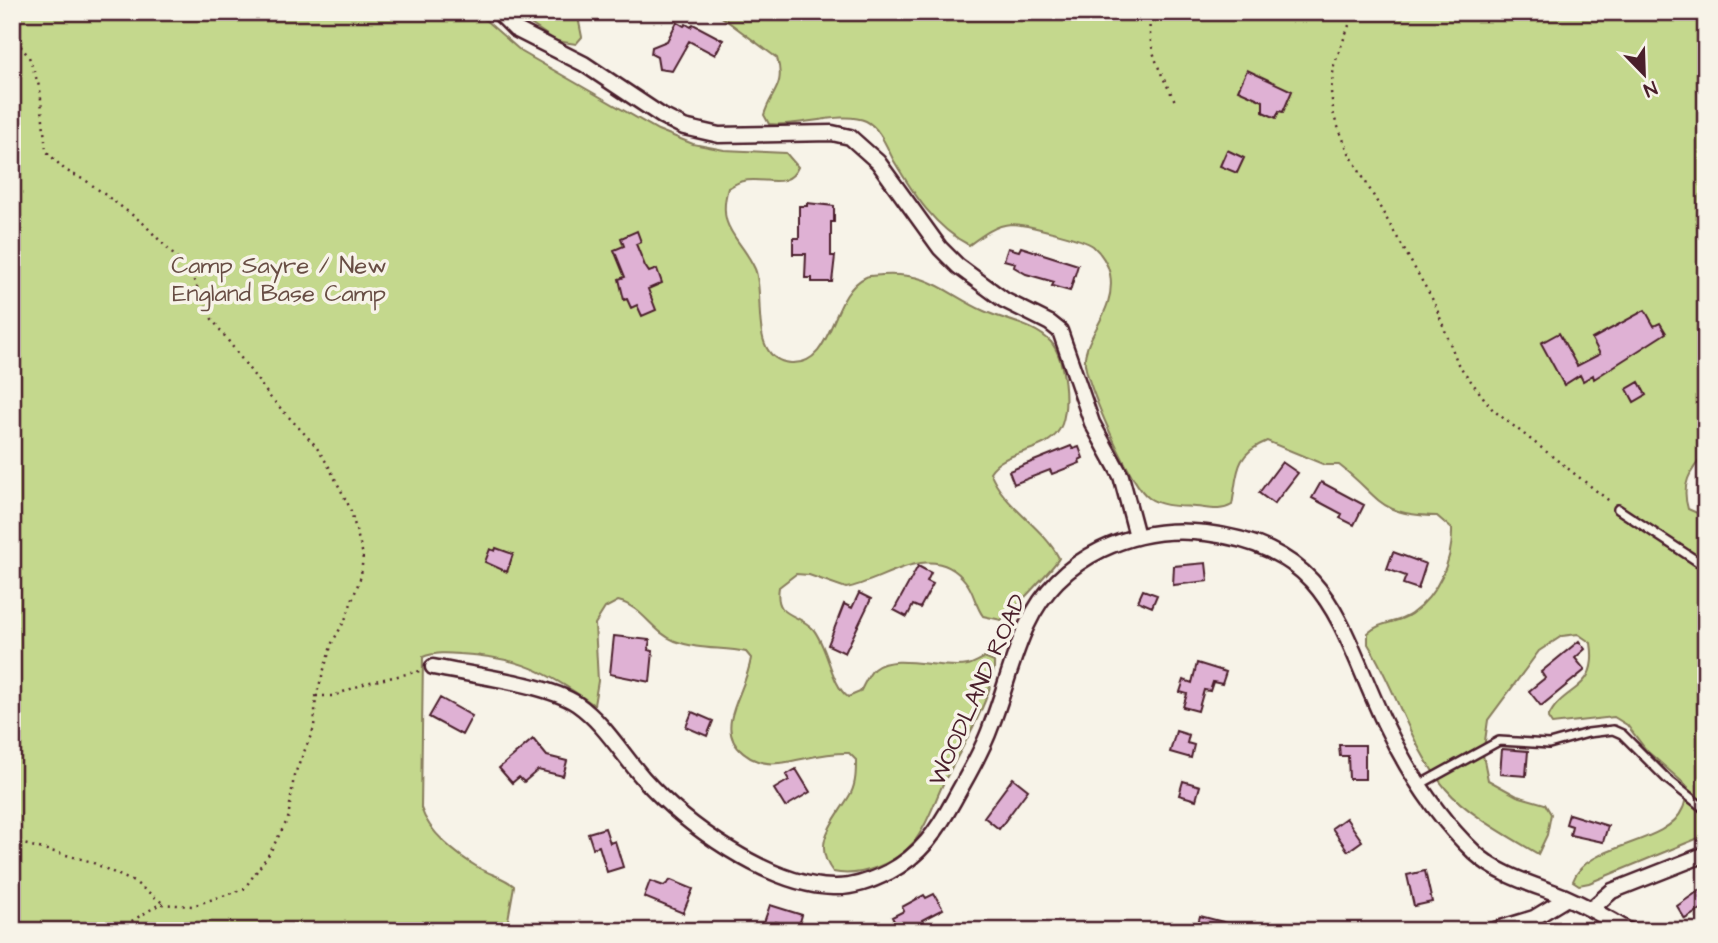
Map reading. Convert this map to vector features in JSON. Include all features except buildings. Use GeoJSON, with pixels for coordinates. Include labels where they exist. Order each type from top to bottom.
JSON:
{"type":"FeatureCollection","features":[{"type":"Feature","properties":{"kind":"street"},"geometry":{"type":"LineString","coordinates":[[498,12],[516,29],[584,64],[662,116],[684,127],[707,134],[731,136],[832,133],[859,143],[889,175],[948,257],[993,293],[1060,331],[1092,422],[1121,476],[1137,536]]}},
{"type":"Feature","properties":{"kind":"street","name":"WOODLAND ROAD"},"geometry":{"type":"LineString","coordinates":[[433,667],[535,689],[573,701],[591,716],[658,794],[709,835],[778,873],[822,886],[855,885],[900,866],[933,836],[985,742],[1024,632],[1052,586],[1083,559],[1137,536],[1178,531],[1223,536],[1267,548],[1309,577],[1338,615],[1386,727],[1419,785],[1457,833],[1486,862],[1511,877],[1591,909],[1629,931]]}},
{"type":"Feature","properties":{"kind":"street"},"geometry":{"type":"LineString","coordinates":[[1591,909],[1612,891],[1706,854]]}},
{"type":"Feature","properties":{"kind":"street"},"geometry":{"type":"LineString","coordinates":[[1491,931],[1534,918],[1567,898]]}},
{"type":"Feature","properties":{"kind":"lane"},"geometry":{"type":"LineString","coordinates":[[1618,509],[1706,567]]}},
{"type":"Feature","properties":{"kind":"lane"},"geometry":{"type":"LineString","coordinates":[[1419,785],[1499,741],[1549,744],[1588,733],[1613,730],[1622,734],[1667,779],[1706,810]]}},
{"type":"Feature","properties":{"kind":"path"},"geometry":{"type":"LineString","coordinates":[[1150,12],[1148,38],[1156,65],[1176,103]]}},
{"type":"Feature","properties":{"kind":"path"},"geometry":{"type":"LineString","coordinates":[[1354,12],[1334,65],[1331,92],[1334,117],[1348,151],[1434,302],[1458,364],[1493,410],[1618,509]]}},
{"type":"Feature","properties":{"kind":"path"},"geometry":{"type":"LineString","coordinates":[[12,35],[29,57],[40,89],[46,151],[65,170],[88,182],[142,223],[190,272],[212,318],[270,397],[315,445],[350,508],[363,555],[361,576],[345,620],[332,643],[316,696],[314,728],[294,776],[288,819],[256,874],[244,889],[221,899],[192,906],[164,904],[150,908],[115,931]]}},
{"type":"Feature","properties":{"kind":"path"},"geometry":{"type":"LineString","coordinates":[[316,696],[333,696],[366,684],[433,667]]}},
{"type":"Feature","properties":{"kind":"path"},"geometry":{"type":"LineString","coordinates":[[12,841],[89,861],[136,883],[164,904]]}},
{"type":"Feature","properties":{"kind":"green space","name":"Camp Sayre / New England Base Camp"},"geometry":{"type":"Polygon","coordinates":[[[12,12],[476,12],[522,52],[658,130],[693,144],[724,150],[786,153],[798,167],[788,179],[739,182],[728,188],[725,202],[725,214],[731,232],[755,269],[763,339],[768,351],[777,359],[791,363],[805,361],[816,353],[854,286],[866,277],[882,275],[926,280],[984,311],[1036,331],[1051,342],[1060,359],[1064,382],[1062,424],[1048,441],[1006,458],[990,472],[1004,496],[1052,546],[1059,558],[1005,617],[1001,620],[983,616],[966,582],[953,569],[939,563],[908,566],[846,588],[809,575],[796,574],[779,587],[780,605],[788,614],[813,629],[837,684],[848,697],[860,692],[872,671],[883,664],[906,662],[957,666],[984,658],[994,662],[993,675],[983,706],[914,842],[897,857],[876,868],[854,873],[833,872],[824,851],[825,841],[853,789],[856,760],[849,753],[840,753],[769,763],[743,753],[733,739],[731,720],[751,658],[746,652],[693,646],[675,641],[627,604],[618,601],[605,608],[595,624],[598,681],[594,705],[561,683],[516,662],[451,653],[423,657],[421,808],[430,826],[453,850],[479,868],[514,886],[506,931],[12,931],[12,12]]]}},
{"type":"Feature","properties":{"kind":"green space"},"geometry":{"type":"Polygon","coordinates":[[[513,12],[577,12],[582,37],[576,44],[556,41],[513,12]]]}},
{"type":"Feature","properties":{"kind":"green space"},"geometry":{"type":"Polygon","coordinates":[[[715,12],[1706,12],[1706,453],[1691,472],[1685,493],[1688,509],[1706,517],[1706,835],[1589,883],[1579,885],[1573,881],[1581,868],[1593,859],[1645,838],[1674,821],[1684,806],[1688,787],[1647,751],[1627,725],[1614,717],[1552,724],[1548,718],[1554,707],[1585,680],[1590,671],[1591,643],[1578,634],[1562,636],[1539,651],[1488,720],[1483,755],[1488,780],[1517,796],[1545,804],[1551,814],[1547,835],[1538,854],[1465,807],[1446,789],[1423,755],[1368,644],[1368,633],[1378,626],[1406,617],[1429,597],[1447,565],[1452,529],[1437,516],[1402,512],[1381,503],[1339,465],[1325,465],[1267,441],[1256,446],[1243,459],[1237,475],[1232,505],[1228,507],[1219,509],[1177,506],[1149,498],[1141,490],[1111,436],[1085,364],[1089,344],[1109,300],[1111,288],[1109,270],[1099,252],[1093,246],[1078,240],[1041,229],[1011,224],[994,229],[969,245],[946,229],[926,209],[871,124],[845,117],[792,124],[769,124],[764,115],[779,82],[777,58],[715,12]]]}}]}
